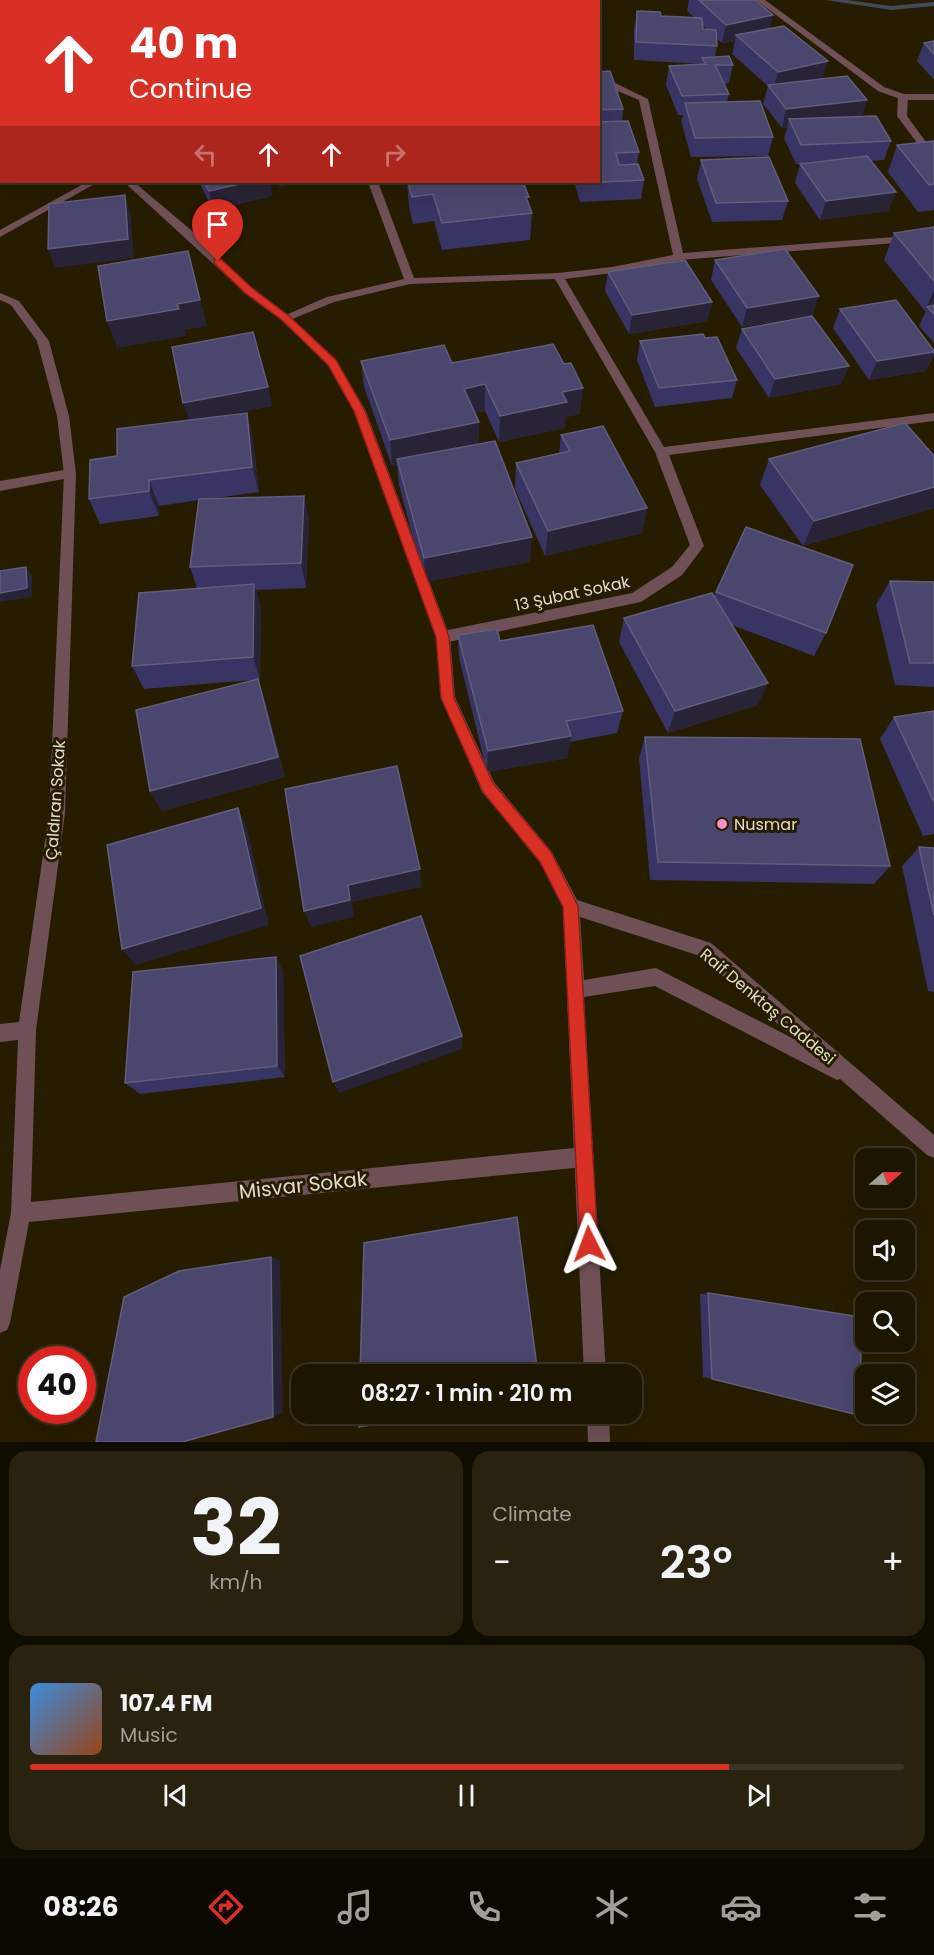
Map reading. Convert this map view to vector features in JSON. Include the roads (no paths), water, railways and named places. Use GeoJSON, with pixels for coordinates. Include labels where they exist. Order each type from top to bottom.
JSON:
{"type":"FeatureCollection","features":[{"type":"Feature","properties":{"kind":"street"},"geometry":{"type":"LineString","coordinates":[[760,0],[881,89],[903,97],[934,97]]}},
{"type":"Feature","properties":{"kind":"street"},"geometry":{"type":"LineString","coordinates":[[600,83],[610,84],[643,99],[679,257]]}},
{"type":"Feature","properties":{"kind":"street"},"geometry":{"type":"LineString","coordinates":[[903,97],[902,116],[926,149]]}},
{"type":"Feature","properties":{"kind":"street"},"geometry":{"type":"LineString","coordinates":[[0,234],[91,183]]}},
{"type":"Feature","properties":{"kind":"street"},"geometry":{"type":"LineString","coordinates":[[130,183],[187,232],[248,290],[285,318],[332,363],[360,411],[443,637],[448,698],[488,787],[546,857],[571,906],[595,1364]]}},
{"type":"Feature","properties":{"kind":"street"},"geometry":{"type":"LineString","coordinates":[[373,183],[410,281]]}},
{"type":"Feature","properties":{"kind":"street"},"geometry":{"type":"LineString","coordinates":[[285,318],[331,299],[410,281],[558,276],[612,270],[679,257],[934,237]]}},
{"type":"Feature","properties":{"kind":"street","name":"13 Şubat Sokak"},"geometry":{"type":"LineString","coordinates":[[443,637],[636,598],[677,571],[697,546],[661,452],[558,276]]}},
{"type":"Feature","properties":{"kind":"street","name":"Çaldıran Sokak"},"geometry":{"type":"LineString","coordinates":[[0,296],[15,303],[43,341],[63,416],[70,474],[57,813],[27,1030],[21,1213],[0,1323]]}},
{"type":"Feature","properties":{"kind":"street"},"geometry":{"type":"LineString","coordinates":[[661,452],[933,419]]}},
{"type":"Feature","properties":{"kind":"street"},"geometry":{"type":"LineString","coordinates":[[0,486],[70,474]]}},
{"type":"Feature","properties":{"kind":"street","name":"Raif Denktaş Caddesi"},"geometry":{"type":"LineString","coordinates":[[571,906],[705,949],[934,1148]]}},
{"type":"Feature","properties":{"kind":"street","name":"Raif Denktaş Caddesi"},"geometry":{"type":"LineString","coordinates":[[575,990],[656,977],[858,1082]]}},
{"type":"Feature","properties":{"kind":"street"},"geometry":{"type":"LineString","coordinates":[[0,1033],[27,1030]]}},
{"type":"Feature","properties":{"kind":"street","name":"Misvar Sokak"},"geometry":{"type":"LineString","coordinates":[[21,1213],[584,1157]]}},
{"type":"Feature","properties":{"kind":"street"},"geometry":{"type":"LineString","coordinates":[[598,1424],[599,1442]]}},
{"type":"Feature","properties":{"kind":"waterway"},"geometry":{"type":"LineString","coordinates":[[830,0],[891,8],[934,4]]}},
{"type":"Feature","properties":{"kind":"place","name":"Nusmar"},"geometry":{"type":"Point","coordinates":[722,824]}}]}
